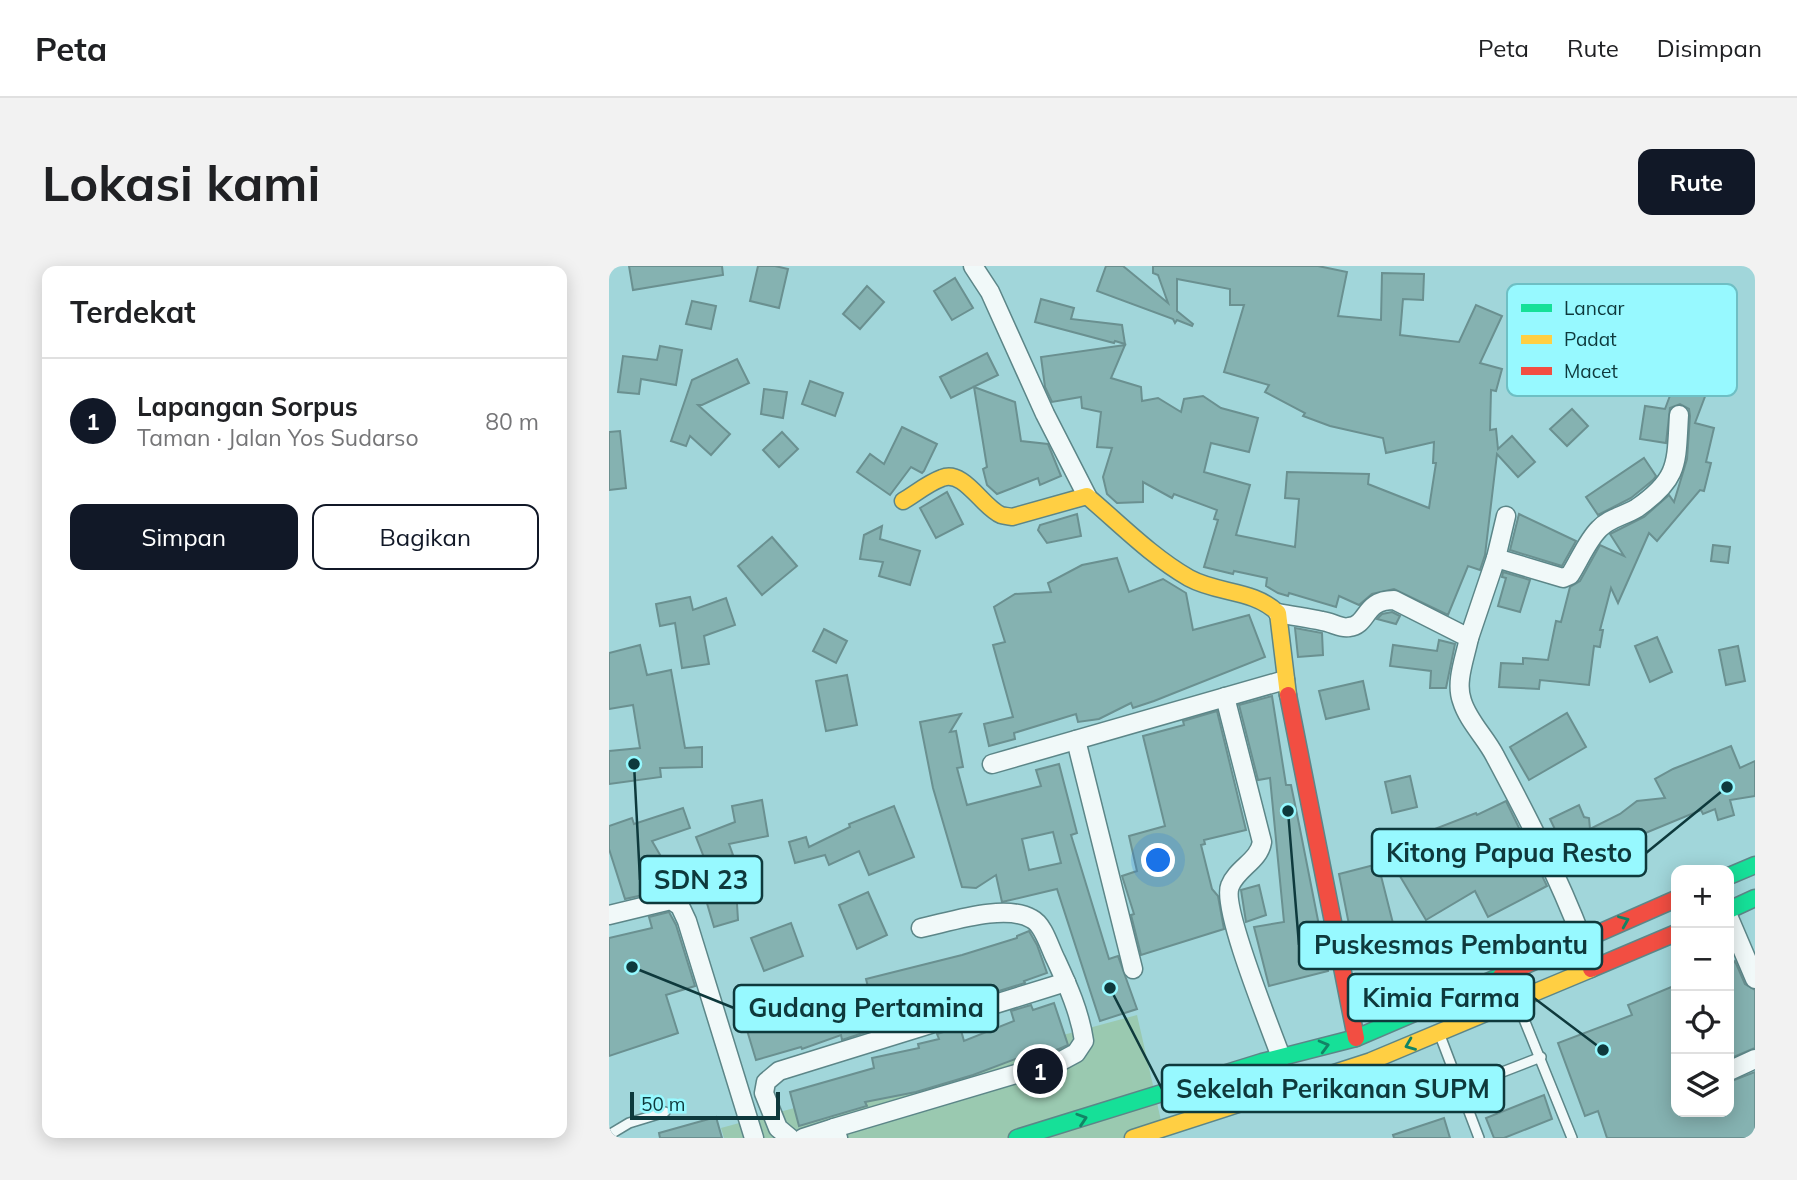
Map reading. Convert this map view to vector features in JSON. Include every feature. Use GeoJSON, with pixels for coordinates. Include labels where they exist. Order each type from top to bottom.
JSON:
{"type":"FeatureCollection","features":[{"type":"Feature","properties":{"kind":"main road"},"geometry":{"type":"LineString","coordinates":[[903,501],[943,477],[953,476],[1001,515],[1012,517],[1087,496],[1149,549],[1185,574],[1204,585],[1262,598],[1278,613],[1285,680],[1356,1038]]}},
{"type":"Feature","properties":{"kind":"main road"},"geometry":{"type":"LineString","coordinates":[[1734,874],[1755,865]]}},
{"type":"Feature","properties":{"kind":"main road"},"geometry":{"type":"LineString","coordinates":[[1734,908],[1755,898]]}},
{"type":"Feature","properties":{"kind":"main road"},"geometry":{"type":"LineString","coordinates":[[1017,1138],[1281,1057],[1356,1038],[1518,970],[1671,901]]}},
{"type":"Feature","properties":{"kind":"main road"},"geometry":{"type":"LineString","coordinates":[[1133,1138],[1172,1132],[1371,1061],[1671,935]]}},
{"type":"Feature","properties":{"kind":"street"},"geometry":{"type":"LineString","coordinates":[[972,266],[990,292],[1045,414],[1087,496]]}},
{"type":"Feature","properties":{"kind":"street"},"geometry":{"type":"LineString","coordinates":[[1496,558],[1563,578],[1570,575],[1597,531],[1612,519],[1637,508],[1668,481],[1677,457],[1679,415]]}},
{"type":"Feature","properties":{"kind":"street"},"geometry":{"type":"LineString","coordinates":[[1506,516],[1496,558],[1469,638],[1459,684],[1462,701],[1489,743],[1531,825],[1562,887],[1582,939]]}},
{"type":"Feature","properties":{"kind":"street"},"geometry":{"type":"LineString","coordinates":[[1278,613],[1348,628],[1358,624],[1371,606],[1382,600],[1394,600],[1469,638]]}},
{"type":"Feature","properties":{"kind":"street"},"geometry":{"type":"LineString","coordinates":[[992,764],[1285,680]]}},
{"type":"Feature","properties":{"kind":"street"},"geometry":{"type":"LineString","coordinates":[[1225,697],[1262,842],[1258,854],[1230,886],[1229,897],[1237,933],[1281,1057]]}},
{"type":"Feature","properties":{"kind":"street"},"geometry":{"type":"LineString","coordinates":[[1076,740],[1133,969]]}},
{"type":"Feature","properties":{"kind":"street"},"geometry":{"type":"LineString","coordinates":[[609,915],[671,900],[680,906],[687,921],[754,1138]]}},
{"type":"Feature","properties":{"kind":"street"},"geometry":{"type":"LineString","coordinates":[[803,1138],[836,1133],[1063,1060],[1076,1053],[1084,1041],[1081,1022],[1066,982],[1033,919],[1014,914],[988,914],[921,928]]}},
{"type":"Feature","properties":{"kind":"street"},"geometry":{"type":"LineString","coordinates":[[1733,928],[1755,979]]}},
{"type":"Feature","properties":{"kind":"street"},"geometry":{"type":"LineString","coordinates":[[790,1138],[778,1128],[764,1093],[766,1082],[779,1071],[1066,982]]}},
{"type":"Feature","properties":{"kind":"street"},"geometry":{"type":"LineString","coordinates":[[1734,1068],[1755,1059]]}},
{"type":"Feature","properties":{"kind":"street"},"geometry":{"type":"LineString","coordinates":[[1162,1093],[1172,1132]]}},
{"type":"Feature","properties":{"kind":"lane"},"geometry":{"type":"LineString","coordinates":[[1516,1001],[1541,1057],[1571,1138]]}},
{"type":"Feature","properties":{"kind":"lane"},"geometry":{"type":"LineString","coordinates":[[1439,1033],[1479,1138]]}},
{"type":"Feature","properties":{"kind":"lane"},"geometry":{"type":"LineString","coordinates":[[1461,1088],[1541,1057]]}},
{"type":"Feature","properties":{"kind":"lane"},"geometry":{"type":"LineString","coordinates":[[609,1135],[629,1123],[665,1112]]}},
{"type":"Feature","properties":{"kind":"green space"},"geometry":{"type":"Polygon","coordinates":[[[1137,1015],[1165,1138],[724,1138],[721,1128],[1137,1015]]]}},
{"type":"Feature","properties":{"kind":"building"},"geometry":{"type":"Polygon","coordinates":[[[629,266],[722,266],[723,275],[633,290],[629,266]]]}},
{"type":"Feature","properties":{"kind":"building"},"geometry":{"type":"Polygon","coordinates":[[[758,266],[788,269],[779,308],[750,301],[758,266]]]}},
{"type":"Feature","properties":{"kind":"building"},"geometry":{"type":"Polygon","coordinates":[[[1106,266],[1123,266],[1168,303],[1158,275],[1153,273],[1153,266],[1318,266],[1347,272],[1338,316],[1381,320],[1382,273],[1424,274],[1423,300],[1403,299],[1400,335],[1459,342],[1476,305],[1502,316],[1480,363],[1502,369],[1496,391],[1491,390],[1490,430],[1496,429],[1498,449],[1512,436],[1535,462],[1518,477],[1497,454],[1485,555],[1480,570],[1468,566],[1448,615],[1394,589],[1372,594],[1359,605],[1339,596],[1336,607],[1289,593],[1288,596],[1278,593],[1266,586],[1267,578],[1204,567],[1218,520],[1214,519],[1217,510],[1174,494],[1172,498],[1143,482],[1143,502],[1117,503],[1107,494],[1103,477],[1112,448],[1097,447],[1101,412],[1082,408],[1081,397],[1052,402],[1045,387],[1041,357],[1125,345],[1111,378],[1141,387],[1142,401],[1158,398],[1181,412],[1184,399],[1203,396],[1221,408],[1258,418],[1249,452],[1211,443],[1204,472],[1250,485],[1236,535],[1295,547],[1299,499],[1285,498],[1287,472],[1369,474],[1368,484],[1429,508],[1436,463],[1433,463],[1434,442],[1386,453],[1383,438],[1330,426],[1303,416],[1305,413],[1265,392],[1269,385],[1224,372],[1244,305],[1230,305],[1230,289],[1177,279],[1177,311],[1193,324],[1192,326],[1177,320],[1175,323],[1173,319],[1097,291],[1106,266]]]}},
{"type":"Feature","properties":{"kind":"building"},"geometry":{"type":"Polygon","coordinates":[[[955,278],[973,308],[952,320],[934,291],[955,278]]]}},
{"type":"Feature","properties":{"kind":"building"},"geometry":{"type":"Polygon","coordinates":[[[867,286],[884,302],[860,329],[843,314],[867,286]]]}},
{"type":"Feature","properties":{"kind":"building"},"geometry":{"type":"Polygon","coordinates":[[[1041,299],[1074,308],[1071,319],[1122,325],[1125,344],[1035,322],[1041,299]]]}},
{"type":"Feature","properties":{"kind":"building"},"geometry":{"type":"Polygon","coordinates":[[[692,301],[716,306],[711,329],[686,324],[692,301]]]}},
{"type":"Feature","properties":{"kind":"building"},"geometry":{"type":"Polygon","coordinates":[[[660,346],[682,350],[676,385],[641,379],[639,394],[618,392],[623,356],[657,360],[660,346]]]}},
{"type":"Feature","properties":{"kind":"building"},"geometry":{"type":"Polygon","coordinates":[[[987,353],[998,375],[951,398],[940,377],[987,353]]]}},
{"type":"Feature","properties":{"kind":"building"},"geometry":{"type":"Polygon","coordinates":[[[737,359],[749,383],[698,405],[730,434],[711,455],[690,436],[686,446],[671,441],[692,380],[737,359]]]}},
{"type":"Feature","properties":{"kind":"building"},"geometry":{"type":"Polygon","coordinates":[[[810,381],[843,393],[835,416],[802,404],[810,381]]]}},
{"type":"Feature","properties":{"kind":"building"},"geometry":{"type":"Polygon","coordinates":[[[974,387],[1015,402],[1021,441],[1048,444],[1061,476],[1040,485],[1038,478],[997,494],[987,485],[983,469],[987,467],[974,387]]]}},
{"type":"Feature","properties":{"kind":"building"},"geometry":{"type":"Polygon","coordinates":[[[764,389],[787,392],[783,418],[761,414],[764,389]]]}},
{"type":"Feature","properties":{"kind":"building"},"geometry":{"type":"Polygon","coordinates":[[[1670,396],[1705,396],[1695,423],[1714,428],[1706,462],[1711,463],[1704,491],[1700,490],[1657,541],[1649,533],[1618,603],[1611,588],[1600,630],[1603,630],[1600,647],[1594,646],[1589,685],[1540,680],[1539,689],[1499,687],[1501,663],[1523,664],[1523,658],[1548,660],[1556,621],[1561,622],[1570,587],[1580,581],[1600,545],[1624,556],[1610,534],[1644,517],[1669,495],[1674,502],[1687,459],[1689,409],[1680,404],[1670,408],[1666,443],[1640,439],[1645,406],[1665,409],[1670,396]]]}},
{"type":"Feature","properties":{"kind":"building"},"geometry":{"type":"Polygon","coordinates":[[[1572,409],[1588,426],[1567,446],[1550,429],[1572,409]]]}},
{"type":"Feature","properties":{"kind":"building"},"geometry":{"type":"Polygon","coordinates":[[[902,427],[937,444],[924,471],[922,473],[911,467],[890,495],[857,472],[870,454],[884,464],[902,427]]]}},
{"type":"Feature","properties":{"kind":"building"},"geometry":{"type":"Polygon","coordinates":[[[620,431],[626,488],[609,490],[609,432],[620,431]]]}},
{"type":"Feature","properties":{"kind":"building"},"geometry":{"type":"Polygon","coordinates":[[[782,432],[798,449],[779,467],[763,450],[782,432]]]}},
{"type":"Feature","properties":{"kind":"building"},"geometry":{"type":"Polygon","coordinates":[[[1644,458],[1656,476],[1653,480],[1631,498],[1598,515],[1586,497],[1644,458]]]}},
{"type":"Feature","properties":{"kind":"building"},"geometry":{"type":"Polygon","coordinates":[[[947,492],[963,524],[936,538],[920,508],[947,492]]]}},
{"type":"Feature","properties":{"kind":"building"},"geometry":{"type":"Polygon","coordinates":[[[1077,514],[1081,536],[1047,543],[1038,530],[1040,525],[1077,514]]]}},
{"type":"Feature","properties":{"kind":"building"},"geometry":{"type":"Polygon","coordinates":[[[1519,514],[1576,541],[1562,566],[1510,550],[1519,514]]]}},
{"type":"Feature","properties":{"kind":"building"},"geometry":{"type":"Polygon","coordinates":[[[882,526],[880,539],[920,551],[910,585],[879,576],[883,562],[860,559],[864,535],[882,526]]]}},
{"type":"Feature","properties":{"kind":"building"},"geometry":{"type":"Polygon","coordinates":[[[772,537],[797,566],[762,595],[738,566],[772,537]]]}},
{"type":"Feature","properties":{"kind":"building"},"geometry":{"type":"Polygon","coordinates":[[[1713,545],[1730,547],[1728,563],[1711,561],[1713,545]]]}},
{"type":"Feature","properties":{"kind":"building"},"geometry":{"type":"Polygon","coordinates":[[[1117,558],[1129,592],[1163,579],[1186,593],[1193,630],[1249,615],[1265,657],[1154,701],[1133,708],[1131,703],[1099,719],[1078,722],[1076,714],[1014,733],[1015,739],[989,746],[984,724],[1013,717],[993,645],[1005,642],[994,607],[1015,594],[1051,592],[1048,583],[1082,565],[1117,558]]]}},
{"type":"Feature","properties":{"kind":"building"},"geometry":{"type":"Polygon","coordinates":[[[1503,572],[1530,580],[1520,612],[1498,606],[1506,578],[1502,577],[1503,572]]]}},
{"type":"Feature","properties":{"kind":"building"},"geometry":{"type":"Polygon","coordinates":[[[690,597],[693,610],[726,598],[735,625],[704,636],[709,664],[682,668],[675,623],[660,626],[656,604],[690,597]]]}},
{"type":"Feature","properties":{"kind":"building"},"geometry":{"type":"Polygon","coordinates":[[[1392,612],[1400,616],[1396,624],[1377,619],[1382,614],[1392,612]]]}},
{"type":"Feature","properties":{"kind":"building"},"geometry":{"type":"Polygon","coordinates":[[[1295,628],[1322,633],[1323,655],[1298,657],[1295,628]]]}},
{"type":"Feature","properties":{"kind":"building"},"geometry":{"type":"Polygon","coordinates":[[[824,629],[847,641],[836,663],[813,651],[824,629]]]}},
{"type":"Feature","properties":{"kind":"building"},"geometry":{"type":"Polygon","coordinates":[[[1657,637],[1672,672],[1650,682],[1635,646],[1657,637]]]}},
{"type":"Feature","properties":{"kind":"building"},"geometry":{"type":"Polygon","coordinates":[[[1439,640],[1455,644],[1446,688],[1430,688],[1431,671],[1390,666],[1393,645],[1437,651],[1439,640]]]}},
{"type":"Feature","properties":{"kind":"building"},"geometry":{"type":"Polygon","coordinates":[[[640,645],[647,675],[671,670],[685,748],[702,747],[702,767],[660,768],[661,777],[609,784],[609,751],[640,748],[633,705],[609,709],[609,653],[640,645]]]}},
{"type":"Feature","properties":{"kind":"building"},"geometry":{"type":"Polygon","coordinates":[[[1738,646],[1745,681],[1726,685],[1719,650],[1738,646]]]}},
{"type":"Feature","properties":{"kind":"building"},"geometry":{"type":"Polygon","coordinates":[[[847,675],[857,725],[826,731],[816,681],[847,675]]]}},
{"type":"Feature","properties":{"kind":"building"},"geometry":{"type":"Polygon","coordinates":[[[1363,681],[1369,709],[1326,719],[1319,691],[1363,681]]]}},
{"type":"Feature","properties":{"kind":"building"},"geometry":{"type":"Polygon","coordinates":[[[1272,696],[1286,785],[1291,785],[1328,971],[1269,986],[1254,927],[1284,922],[1270,778],[1258,780],[1239,705],[1272,696]]]}},
{"type":"Feature","properties":{"kind":"building"},"geometry":{"type":"Polygon","coordinates":[[[1217,711],[1246,830],[1204,840],[1205,844],[1201,845],[1212,889],[1218,896],[1224,929],[1141,955],[1131,915],[1134,914],[1122,876],[1137,871],[1129,836],[1165,826],[1143,736],[1184,725],[1183,721],[1217,711]]]}},
{"type":"Feature","properties":{"kind":"building"},"geometry":{"type":"Polygon","coordinates":[[[1567,713],[1586,747],[1529,780],[1510,747],[1567,713]]]}},
{"type":"Feature","properties":{"kind":"building"},"geometry":{"type":"Polygon","coordinates":[[[961,714],[950,732],[956,731],[963,767],[957,768],[967,805],[1041,786],[1036,770],[1059,764],[1077,833],[1071,835],[1109,959],[1118,956],[1137,1009],[1100,1021],[1057,889],[1002,902],[996,875],[976,888],[962,887],[933,788],[920,722],[961,714]],[[1053,832],[1022,839],[1029,870],[1061,863],[1053,832]]]}},
{"type":"Feature","properties":{"kind":"building"},"geometry":{"type":"Polygon","coordinates":[[[1731,746],[1740,768],[1755,761],[1755,796],[1730,800],[1734,815],[1718,820],[1715,809],[1703,814],[1701,810],[1626,841],[1566,871],[1554,845],[1561,842],[1550,819],[1579,805],[1584,817],[1589,818],[1590,829],[1620,814],[1637,801],[1665,798],[1655,779],[1731,746]]]}},
{"type":"Feature","properties":{"kind":"building"},"geometry":{"type":"Polygon","coordinates":[[[1410,776],[1417,807],[1392,813],[1385,782],[1410,776]]]}},
{"type":"Feature","properties":{"kind":"building"},"geometry":{"type":"Polygon","coordinates":[[[762,800],[768,836],[729,844],[733,855],[707,865],[696,837],[735,822],[732,806],[762,800]]]}},
{"type":"Feature","properties":{"kind":"building"},"geometry":{"type":"Polygon","coordinates":[[[1506,801],[1547,886],[1488,917],[1475,891],[1426,920],[1391,861],[1401,858],[1396,844],[1476,813],[1477,815],[1506,801]]]}},
{"type":"Feature","properties":{"kind":"building"},"geometry":{"type":"Polygon","coordinates":[[[894,806],[914,857],[869,875],[859,851],[829,865],[825,855],[795,863],[789,842],[806,837],[809,847],[850,827],[849,824],[894,806]]]}},
{"type":"Feature","properties":{"kind":"building"},"geometry":{"type":"Polygon","coordinates":[[[683,808],[690,828],[652,841],[666,865],[670,889],[625,899],[609,849],[609,826],[632,818],[634,824],[683,808]]]}},
{"type":"Feature","properties":{"kind":"building"},"geometry":{"type":"Polygon","coordinates":[[[1378,864],[1398,943],[1355,955],[1339,874],[1378,864]]]}},
{"type":"Feature","properties":{"kind":"building"},"geometry":{"type":"Polygon","coordinates":[[[1259,885],[1266,915],[1246,922],[1241,890],[1259,885]]]}},
{"type":"Feature","properties":{"kind":"building"},"geometry":{"type":"Polygon","coordinates":[[[868,892],[887,935],[857,949],[839,905],[868,892]]]}},
{"type":"Feature","properties":{"kind":"building"},"geometry":{"type":"Polygon","coordinates":[[[730,893],[737,904],[738,920],[714,927],[706,900],[730,893]]]}},
{"type":"Feature","properties":{"kind":"building"},"geometry":{"type":"Polygon","coordinates":[[[669,912],[676,925],[695,986],[666,995],[678,1033],[609,1056],[609,938],[652,928],[649,917],[669,912]]]}},
{"type":"Feature","properties":{"kind":"building"},"geometry":{"type":"Polygon","coordinates":[[[791,923],[803,956],[764,971],[751,938],[791,923]]]}},
{"type":"Feature","properties":{"kind":"building"},"geometry":{"type":"Polygon","coordinates":[[[1029,931],[1047,973],[1024,981],[1025,983],[931,1012],[930,1007],[870,1022],[872,1030],[842,1040],[841,1035],[802,1049],[801,1047],[756,1060],[743,1017],[815,992],[817,998],[868,987],[866,979],[962,955],[1017,938],[1029,931]]]}},
{"type":"Feature","properties":{"kind":"building"},"geometry":{"type":"Polygon","coordinates":[[[1734,962],[1745,984],[1755,990],[1755,1048],[1734,1057],[1734,991],[1734,962]]]}},
{"type":"Feature","properties":{"kind":"building"},"geometry":{"type":"Polygon","coordinates":[[[1671,987],[1671,1117],[1734,1117],[1734,1080],[1755,1072],[1755,1138],[1607,1138],[1598,1111],[1585,1116],[1558,1043],[1632,1015],[1628,1005],[1671,987]]]}},
{"type":"Feature","properties":{"kind":"building"},"geometry":{"type":"Polygon","coordinates":[[[1054,1003],[1068,1045],[1027,1059],[1026,1055],[916,1092],[865,1102],[867,1106],[799,1126],[790,1092],[874,1068],[872,1058],[919,1048],[918,1044],[939,1039],[937,1034],[960,1027],[964,1041],[1014,1021],[1011,1011],[1031,1005],[1033,1010],[1054,1003]]]}},
{"type":"Feature","properties":{"kind":"building"},"geometry":{"type":"Polygon","coordinates":[[[1544,1095],[1552,1119],[1504,1138],[1494,1138],[1486,1118],[1544,1095]]]}},
{"type":"Feature","properties":{"kind":"building"},"geometry":{"type":"Polygon","coordinates":[[[716,1117],[722,1138],[660,1138],[659,1133],[716,1117]]]}},
{"type":"Feature","properties":{"kind":"building"},"geometry":{"type":"Polygon","coordinates":[[[1444,1118],[1450,1138],[1394,1138],[1393,1135],[1444,1118]]]}},
{"type":"Feature","properties":{"kind":"traffic: fast"},"geometry":{"type":"LineString","coordinates":[[1734,874],[1755,865]]}},
{"type":"Feature","properties":{"kind":"traffic: fast"},"geometry":{"type":"LineString","coordinates":[[1734,908],[1755,898]]}},
{"type":"Feature","properties":{"kind":"traffic: fast"},"geometry":{"type":"LineString","coordinates":[[1017,1138],[1262,1062],[1356,1038],[1501,976]]}},
{"type":"Feature","properties":{"kind":"traffic: slow"},"geometry":{"type":"LineString","coordinates":[[903,501],[932,483],[950,477],[965,484],[994,511],[1012,517],[1087,496],[1149,550],[1189,578],[1258,600],[1278,613],[1288,695]]}},
{"type":"Feature","properties":{"kind":"traffic: slow"},"geometry":{"type":"LineString","coordinates":[[1133,1138],[1371,1061],[1591,969]]}},
{"type":"Feature","properties":{"kind":"traffic: jam"},"geometry":{"type":"LineString","coordinates":[[1288,695],[1356,1038]]}},
{"type":"Feature","properties":{"kind":"traffic: jam"},"geometry":{"type":"LineString","coordinates":[[1501,976],[1671,901]]}},
{"type":"Feature","properties":{"kind":"traffic: jam"},"geometry":{"type":"LineString","coordinates":[[1591,969],[1671,935]]}},
{"type":"Feature","properties":{"kind":"place","name":"SDN 23"},"geometry":{"type":"Point","coordinates":[634,764]}},
{"type":"Feature","properties":{"kind":"place","name":"Kitong Papua Resto"},"geometry":{"type":"Point","coordinates":[1727,787]}},
{"type":"Feature","properties":{"kind":"place","name":"Puskesmas Pembantu"},"geometry":{"type":"Point","coordinates":[1288,811]}},
{"type":"Feature","properties":{"kind":"place","name":"Gudang Pertamina"},"geometry":{"type":"Point","coordinates":[632,967]}},
{"type":"Feature","properties":{"kind":"place","name":"Sekelah Perikanan SUPM"},"geometry":{"type":"Point","coordinates":[1110,988]}},
{"type":"Feature","properties":{"kind":"place","name":"Kimia Farma"},"geometry":{"type":"Point","coordinates":[1603,1050]}},
{"type":"Feature","properties":{"kind":"place","name":"Lapangan Sorpus"},"geometry":{"type":"Point","coordinates":[1040,1071]}}]}
